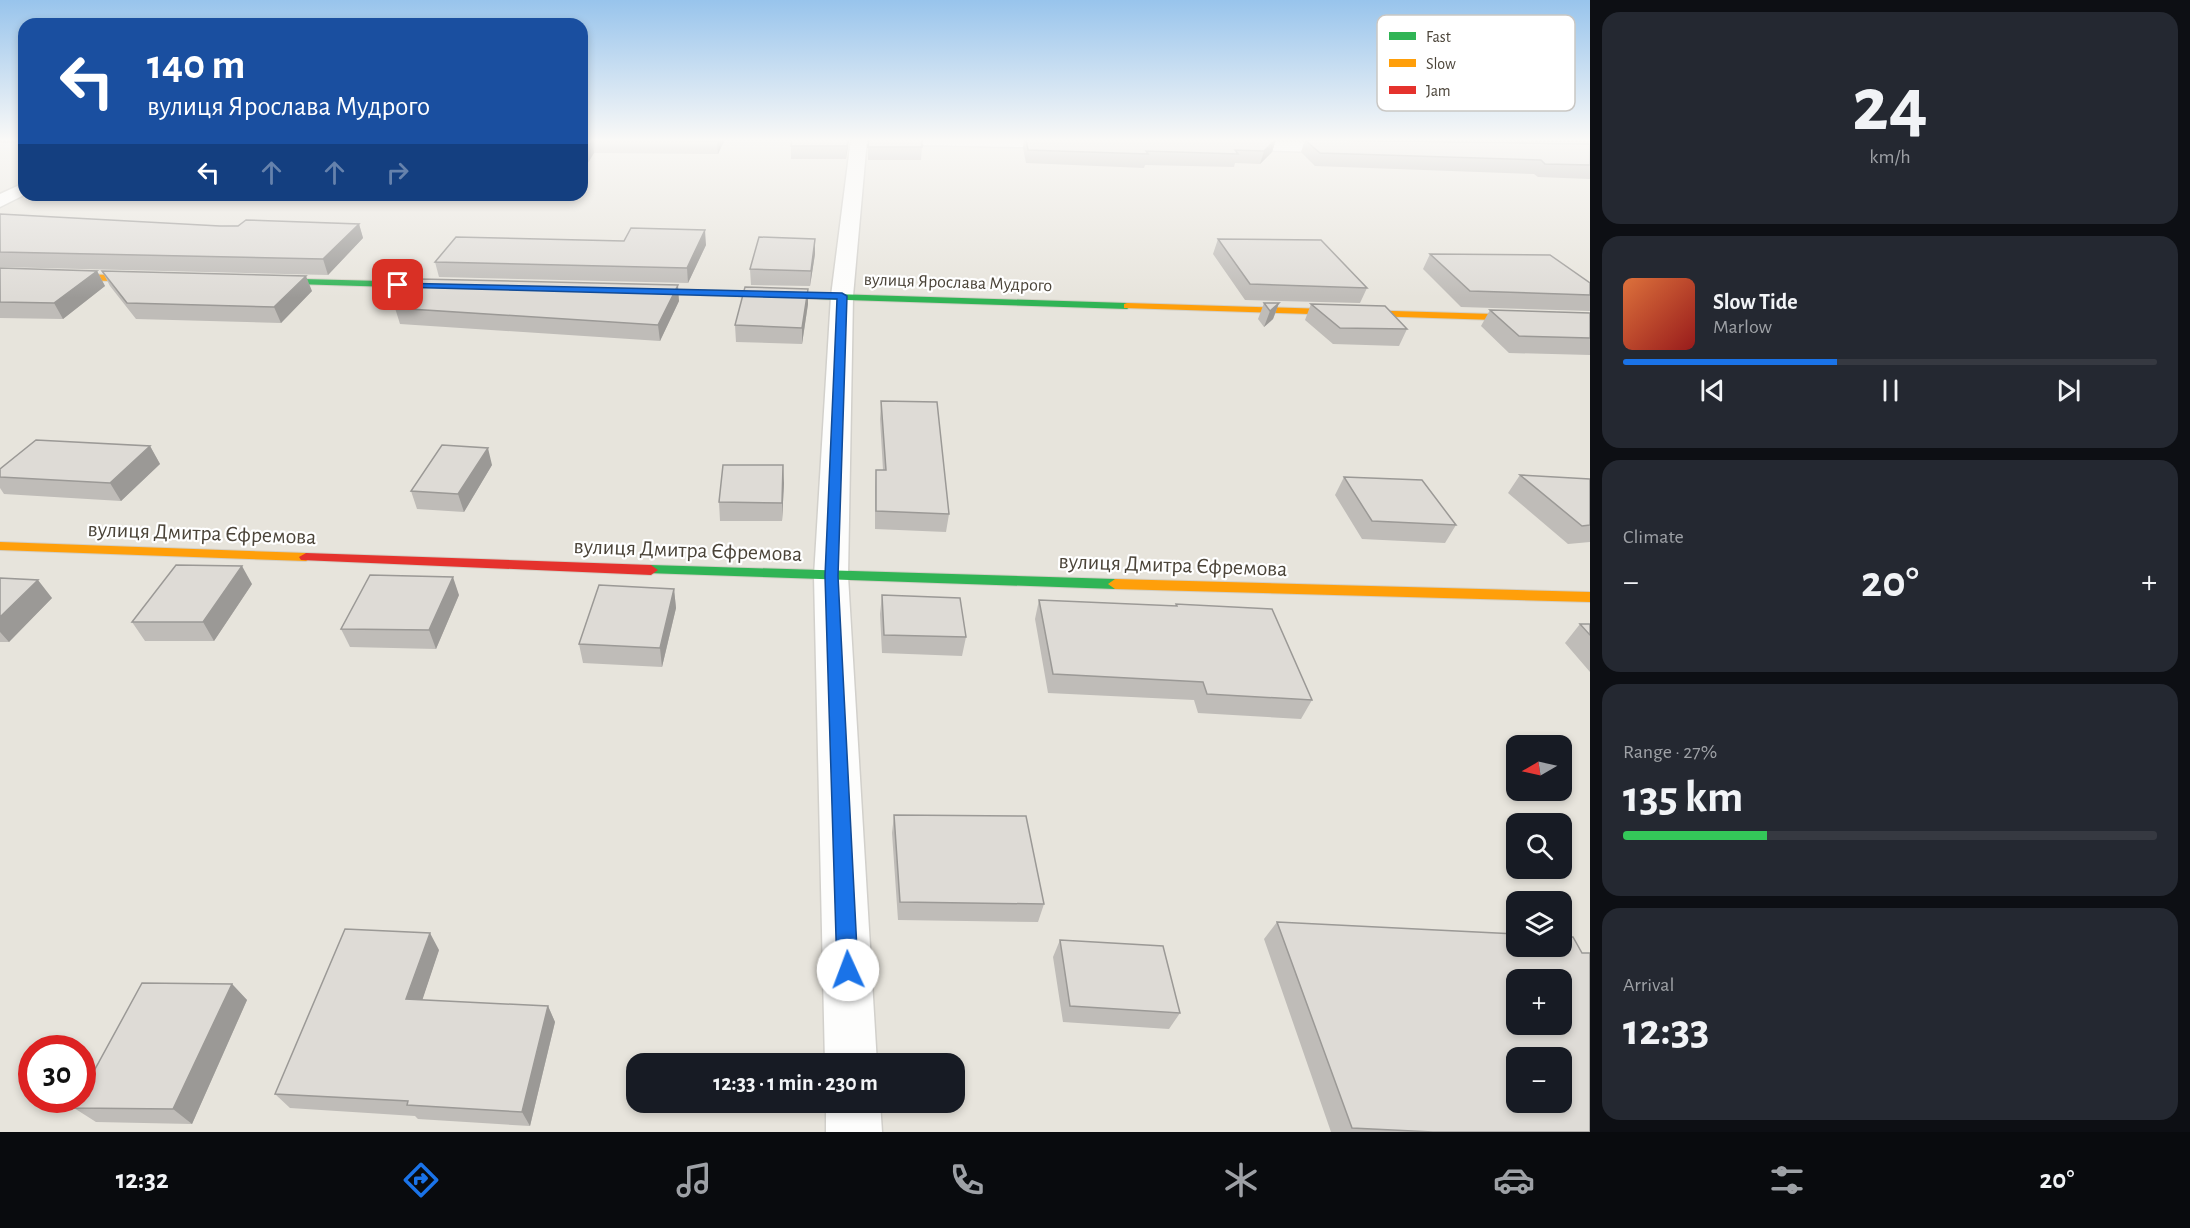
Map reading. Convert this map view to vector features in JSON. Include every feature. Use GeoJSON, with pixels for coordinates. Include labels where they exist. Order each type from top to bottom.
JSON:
{"type":"FeatureCollection","features":[{"type":"Feature","properties":{"kind":"street"},"geometry":{"type":"LineString","coordinates":[[0,201],[17,192]]}},
{"type":"Feature","properties":{"kind":"street"},"geometry":{"type":"LineString","coordinates":[[851,1053],[831,576],[842,296],[853,192]]}},
{"type":"Feature","properties":{"kind":"street"},"geometry":{"type":"LineString","coordinates":[[0,275],[166,279]]}},
{"type":"Feature","properties":{"kind":"street"},"geometry":{"type":"LineString","coordinates":[[249,281],[474,287]]}},
{"type":"Feature","properties":{"kind":"street","name":"вулиця Ярослава Мудрого"},"geometry":{"type":"LineString","coordinates":[[617,290],[1590,320]]}},
{"type":"Feature","properties":{"kind":"street","name":"вулиця Дмитра Єфремова"},"geometry":{"type":"LineString","coordinates":[[0,546],[831,576],[1590,597]]}},
{"type":"Feature","properties":{"kind":"street"},"geometry":{"type":"LineString","coordinates":[[853,1113],[854,1132]]}},
{"type":"Feature","properties":{"kind":"shaded area"},"geometry":{"type":"Polygon","coordinates":[[[0,192],[18,192],[18,201],[588,201],[588,192],[1590,192],[1590,1132],[0,1132],[0,192]]]}},
{"type":"Feature","properties":{"kind":"building"},"geometry":{"type":"Polygon","coordinates":[[[0,214],[220,226],[238,226],[246,220],[359,224],[323,259],[0,252],[0,214]]]}},
{"type":"Feature","properties":{"kind":"building"},"geometry":{"type":"Polygon","coordinates":[[[631,228],[705,230],[687,268],[435,262],[456,237],[624,241],[631,228]]]}},
{"type":"Feature","properties":{"kind":"building"},"geometry":{"type":"Polygon","coordinates":[[[759,237],[815,239],[811,271],[750,269],[759,237]]]}},
{"type":"Feature","properties":{"kind":"building"},"geometry":{"type":"Polygon","coordinates":[[[1218,239],[1321,240],[1367,288],[1250,284],[1218,239]]]}},
{"type":"Feature","properties":{"kind":"building"},"geometry":{"type":"Polygon","coordinates":[[[1430,254],[1550,255],[1590,283],[1590,295],[1470,291],[1430,254]]]}},
{"type":"Feature","properties":{"kind":"building"},"geometry":{"type":"Polygon","coordinates":[[[0,268],[97,271],[54,303],[0,302],[0,268]]]}},
{"type":"Feature","properties":{"kind":"building"},"geometry":{"type":"Polygon","coordinates":[[[102,271],[306,276],[274,307],[127,303],[102,271]]]}},
{"type":"Feature","properties":{"kind":"building"},"geometry":{"type":"Polygon","coordinates":[[[420,279],[678,285],[658,325],[395,308],[420,279]]]}},
{"type":"Feature","properties":{"kind":"building"},"geometry":{"type":"Polygon","coordinates":[[[745,287],[808,289],[802,328],[735,325],[745,287]]]}},
{"type":"Feature","properties":{"kind":"building"},"geometry":{"type":"Polygon","coordinates":[[[1264,303],[1279,303],[1270,311],[1264,303]]]}},
{"type":"Feature","properties":{"kind":"building"},"geometry":{"type":"Polygon","coordinates":[[[1311,304],[1385,306],[1407,329],[1340,328],[1311,304]]]}},
{"type":"Feature","properties":{"kind":"building"},"geometry":{"type":"Polygon","coordinates":[[[1490,310],[1590,313],[1590,338],[1519,336],[1490,310]]]}},
{"type":"Feature","properties":{"kind":"building"},"geometry":{"type":"Polygon","coordinates":[[[881,401],[937,402],[949,514],[876,511],[876,470],[886,470],[881,401]]]}},
{"type":"Feature","properties":{"kind":"building"},"geometry":{"type":"Polygon","coordinates":[[[36,440],[150,446],[110,483],[0,477],[0,469],[36,440]]]}},
{"type":"Feature","properties":{"kind":"building"},"geometry":{"type":"Polygon","coordinates":[[[442,445],[488,448],[458,494],[411,491],[442,445]]]}},
{"type":"Feature","properties":{"kind":"building"},"geometry":{"type":"Polygon","coordinates":[[[723,465],[783,465],[782,503],[719,502],[723,465]]]}},
{"type":"Feature","properties":{"kind":"building"},"geometry":{"type":"Polygon","coordinates":[[[1520,475],[1590,479],[1590,525],[1582,526],[1520,475]]]}},
{"type":"Feature","properties":{"kind":"building"},"geometry":{"type":"Polygon","coordinates":[[[1344,477],[1422,480],[1456,525],[1372,521],[1344,477]]]}},
{"type":"Feature","properties":{"kind":"building"},"geometry":{"type":"Polygon","coordinates":[[[176,565],[242,566],[203,622],[132,622],[176,565]]]}},
{"type":"Feature","properties":{"kind":"building"},"geometry":{"type":"Polygon","coordinates":[[[370,575],[453,577],[429,630],[341,629],[370,575]]]}},
{"type":"Feature","properties":{"kind":"building"},"geometry":{"type":"Polygon","coordinates":[[[0,578],[38,580],[0,617],[0,578]]]}},
{"type":"Feature","properties":{"kind":"building"},"geometry":{"type":"Polygon","coordinates":[[[599,585],[674,589],[660,648],[579,644],[599,585]]]}},
{"type":"Feature","properties":{"kind":"building"},"geometry":{"type":"Polygon","coordinates":[[[882,595],[960,598],[966,637],[884,635],[882,595]]]}},
{"type":"Feature","properties":{"kind":"building"},"geometry":{"type":"Polygon","coordinates":[[[1039,600],[1272,609],[1312,700],[1207,694],[1203,682],[1053,674],[1039,600]]]}},
{"type":"Feature","properties":{"kind":"building"},"geometry":{"type":"Polygon","coordinates":[[[1580,624],[1590,624],[1590,635],[1580,624]]]}},
{"type":"Feature","properties":{"kind":"building"},"geometry":{"type":"Polygon","coordinates":[[[894,815],[1026,816],[1044,904],[900,902],[894,815]]]}},
{"type":"Feature","properties":{"kind":"building"},"geometry":{"type":"Polygon","coordinates":[[[1277,922],[1506,933],[1506,957],[1572,957],[1573,937],[1582,953],[1590,953],[1590,1132],[1433,1132],[1352,1128],[1277,922]]]}},
{"type":"Feature","properties":{"kind":"building"},"geometry":{"type":"Polygon","coordinates":[[[345,929],[430,933],[406,999],[548,1006],[522,1112],[407,1105],[408,1101],[275,1094],[345,929]]]}},
{"type":"Feature","properties":{"kind":"building"},"geometry":{"type":"Polygon","coordinates":[[[1060,940],[1163,946],[1180,1013],[1070,1006],[1060,940]]]}},
{"type":"Feature","properties":{"kind":"building"},"geometry":{"type":"Polygon","coordinates":[[[142,983],[232,984],[173,1109],[96,1108],[96,1067],[142,983]]]}},
{"type":"Feature","properties":{"kind":"traffic: fast"},"geometry":{"type":"LineString","coordinates":[[263,281],[460,286]]}},
{"type":"Feature","properties":{"kind":"traffic: fast"},"geometry":{"type":"LineString","coordinates":[[635,291],[1127,306]]}},
{"type":"Feature","properties":{"kind":"traffic: fast"},"geometry":{"type":"LineString","coordinates":[[651,570],[1115,584]]}},
{"type":"Feature","properties":{"kind":"traffic: slow"},"geometry":{"type":"LineString","coordinates":[[0,275],[151,279]]}},
{"type":"Feature","properties":{"kind":"traffic: slow"},"geometry":{"type":"LineString","coordinates":[[1127,306],[1590,320]]}},
{"type":"Feature","properties":{"kind":"traffic: slow"},"geometry":{"type":"LineString","coordinates":[[0,546],[306,557]]}},
{"type":"Feature","properties":{"kind":"traffic: slow"},"geometry":{"type":"LineString","coordinates":[[1115,584],[1590,597]]}},
{"type":"Feature","properties":{"kind":"traffic: jam"},"geometry":{"type":"LineString","coordinates":[[306,557],[651,570]]}},
{"type":"Feature","properties":{"kind":"route"},"geometry":{"type":"LineString","coordinates":[[398,285],[842,296],[831,576],[848,970]]}}]}
